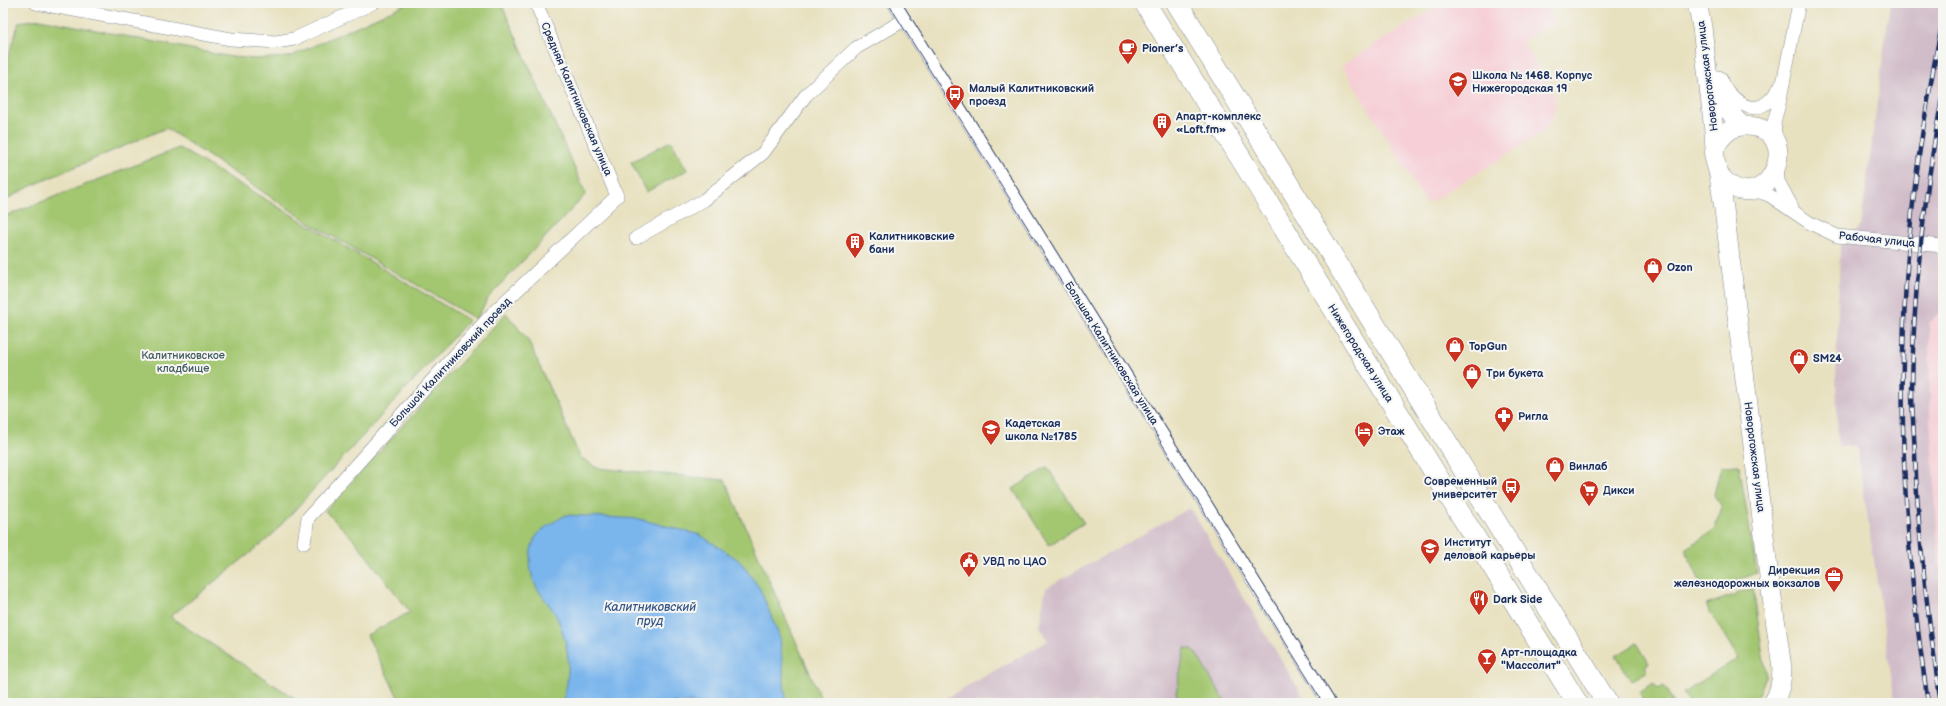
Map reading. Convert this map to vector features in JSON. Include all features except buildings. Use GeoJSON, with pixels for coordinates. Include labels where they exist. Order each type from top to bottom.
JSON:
{"type":"FeatureCollection","features":[{"type":"Feature","properties":{"kind":"main road","name":"Нижегородская улица"},"geometry":{"type":"LineString","coordinates":[[1144,3],[1577,703]]}},
{"type":"Feature","properties":{"kind":"main road"},"geometry":{"type":"LineString","coordinates":[[1176,3],[1607,703]]}},
{"type":"Feature","properties":{"kind":"street"},"geometry":{"type":"LineString","coordinates":[[36,3],[231,39],[259,42],[276,42],[294,39],[373,3]]}},
{"type":"Feature","properties":{"kind":"street","name":"Средняя Калитниковская улица"},"geometry":{"type":"LineString","coordinates":[[536,3],[617,196]]}},
{"type":"Feature","properties":{"kind":"street","name":"Большая Калитниковская улица"},"geometry":{"type":"LineString","coordinates":[[894,3],[1329,703]]}},
{"type":"Feature","properties":{"kind":"street","name":"Новорогожская улица"},"geometry":{"type":"LineString","coordinates":[[1697,3],[1705,51],[1716,148]]}},
{"type":"Feature","properties":{"kind":"street"},"geometry":{"type":"LineString","coordinates":[[1794,210],[1778,181],[1774,122],[1799,3]]}},
{"type":"Feature","properties":{"kind":"street"},"geometry":{"type":"LineString","coordinates":[[636,238],[704,200],[763,153],[806,95],[856,48],[904,20]]}},
{"type":"Feature","properties":{"kind":"street"},"geometry":{"type":"LineString","coordinates":[[1705,51],[1718,81],[1722,100],[1731,114],[1746,126],[1767,133],[1773,140],[1777,158],[1767,182],[1734,193],[1727,201],[1724,209]]}},
{"type":"Feature","properties":{"kind":"street"},"geometry":{"type":"LineString","coordinates":[[1718,81],[1731,97],[1742,106],[1751,109],[1760,108],[1768,103],[1784,79]]}},
{"type":"Feature","properties":{"kind":"street"},"geometry":{"type":"LineString","coordinates":[[1746,126],[1763,124],[1770,120],[1776,113]]}},
{"type":"Feature","properties":{"kind":"street","name":"Новорогожская улица"},"geometry":{"type":"LineString","coordinates":[[1746,126],[1725,133],[1716,148],[1714,157],[1719,175],[1724,209],[1771,595],[1782,668],[1782,680],[1778,695],[1773,703]]}},
{"type":"Feature","properties":{"kind":"street"},"geometry":{"type":"LineString","coordinates":[[1719,175],[1733,187],[1769,195],[1794,210]]}},
{"type":"Feature","properties":{"kind":"street","name":"Большой Калитниковский проезд"},"geometry":{"type":"LineString","coordinates":[[304,543],[308,518],[493,313],[617,196]]}},
{"type":"Feature","properties":{"kind":"street","name":"Рабочая улица"},"geometry":{"type":"LineString","coordinates":[[1794,210],[1810,223],[1837,236],[1943,246]]}},
{"type":"Feature","properties":{"kind":"shaded area","name":"Школа № 1468. Корпус Нижегородская 19"},"geometry":{"type":"Polygon","coordinates":[[[1443,3],[1543,3],[1555,21],[1522,42],[1553,92],[1556,103],[1551,122],[1543,132],[1427,204],[1342,65],[1443,3]]]}},
{"type":"Feature","properties":{"kind":"shaded area"},"geometry":{"type":"Polygon","coordinates":[[[1890,3],[1943,3],[1943,309],[1929,323],[1930,421],[1939,563],[1943,581],[1943,703],[1895,703],[1857,446],[1838,446],[1836,378],[1840,246],[1861,226],[1890,3]]]}},
{"type":"Feature","properties":{"kind":"shaded area"},"geometry":{"type":"Polygon","coordinates":[[[1943,309],[1943,581],[1939,563],[1930,421],[1929,323],[1943,309]]]}},
{"type":"Feature","properties":{"kind":"shaded area"},"geometry":{"type":"Polygon","coordinates":[[[1190,508],[1307,703],[937,703],[1048,641],[1039,626],[1046,588],[1190,508]]]}},
{"type":"Feature","properties":{"kind":"green space"},"geometry":{"type":"Polygon","coordinates":[[[408,3],[501,3],[586,194],[489,297],[476,319],[313,225],[166,128],[31,186],[3,201],[3,73],[19,22],[40,19],[226,56],[255,59],[289,57],[408,3]]]}},
{"type":"Feature","properties":{"kind":"green space"},"geometry":{"type":"Polygon","coordinates":[[[671,141],[687,170],[646,192],[631,162],[671,141]]]}},
{"type":"Feature","properties":{"kind":"green space","name":"Калитниковское кладбище"},"geometry":{"type":"Polygon","coordinates":[[[179,148],[469,320],[269,538],[170,617],[302,703],[3,703],[3,217],[179,148]]]}},
{"type":"Feature","properties":{"kind":"green space"},"geometry":{"type":"Polygon","coordinates":[[[506,313],[528,340],[580,457],[597,468],[725,480],[823,703],[401,703],[367,635],[410,612],[355,541],[325,511],[506,313]]]}},
{"type":"Feature","properties":{"kind":"green space"},"geometry":{"type":"Polygon","coordinates":[[[1739,465],[1757,573],[1705,592],[1685,549],[1714,530],[1722,507],[1714,495],[1721,466],[1739,465]]]}},
{"type":"Feature","properties":{"kind":"green space"},"geometry":{"type":"Polygon","coordinates":[[[1047,467],[1084,523],[1049,545],[1013,489],[1047,467]]]}},
{"type":"Feature","properties":{"kind":"green space"},"geometry":{"type":"Polygon","coordinates":[[[1753,588],[1766,676],[1759,694],[1750,703],[1689,703],[1683,693],[1738,658],[1706,605],[1753,588]]]}},
{"type":"Feature","properties":{"kind":"green space"},"geometry":{"type":"Polygon","coordinates":[[[1637,643],[1649,663],[1645,666],[1648,671],[1631,681],[1616,656],[1637,643]]]}},
{"type":"Feature","properties":{"kind":"green space"},"geometry":{"type":"Polygon","coordinates":[[[1185,648],[1193,649],[1226,703],[1182,703],[1176,693],[1185,648]]]}},
{"type":"Feature","properties":{"kind":"green space"},"geometry":{"type":"Polygon","coordinates":[[[1654,683],[1658,689],[1664,686],[1674,703],[1645,703],[1639,692],[1654,683]]]}},
{"type":"Feature","properties":{"kind":"water","name":"Калитниковский пруд"},"geometry":{"type":"Polygon","coordinates":[[[566,515],[639,519],[700,535],[740,561],[760,589],[780,638],[786,703],[563,703],[568,673],[568,655],[564,636],[558,620],[533,580],[530,558],[533,544],[540,532],[566,515]]]}},
{"type":"Feature","properties":{"kind":"tram line"},"geometry":{"type":"LineString","coordinates":[[888,3],[1323,703]]}},
{"type":"Feature","properties":{"kind":"tram line"},"geometry":{"type":"LineString","coordinates":[[902,3],[1337,703]]}},
{"type":"Feature","properties":{"kind":"railway"},"geometry":{"type":"LineString","coordinates":[[1928,703],[1910,558],[1905,485],[1903,341],[1907,268],[1914,196],[1924,123],[1943,21]]}},
{"type":"Feature","properties":{"kind":"railway"},"geometry":{"type":"LineString","coordinates":[[1941,703],[1921,548],[1916,485],[1912,390],[1915,315],[1921,240],[1943,92]]}},
{"type":"Feature","properties":{"kind":"place","name":"Pioner’s"},"geometry":{"type":"Point","coordinates":[1128,65]}},
{"type":"Feature","properties":{"kind":"place","name":"Школа № 1468. Корпус Нижегородская 19"},"geometry":{"type":"Point","coordinates":[1458,98]}},
{"type":"Feature","properties":{"kind":"place","name":"Малый Калитниковский проезд"},"geometry":{"type":"Point","coordinates":[955,111]}},
{"type":"Feature","properties":{"kind":"place","name":"Апарт-комплекс «Loft.fm»"},"geometry":{"type":"Point","coordinates":[1162,139]}},
{"type":"Feature","properties":{"kind":"place","name":"Калитниковские бани"},"geometry":{"type":"Point","coordinates":[855,259]}},
{"type":"Feature","properties":{"kind":"place","name":"Ozon"},"geometry":{"type":"Point","coordinates":[1653,284]}},
{"type":"Feature","properties":{"kind":"place","name":"TopGun"},"geometry":{"type":"Point","coordinates":[1455,363]}},
{"type":"Feature","properties":{"kind":"place","name":"SM24"},"geometry":{"type":"Point","coordinates":[1799,375]}},
{"type":"Feature","properties":{"kind":"place","name":"Три букета"},"geometry":{"type":"Point","coordinates":[1472,390]}},
{"type":"Feature","properties":{"kind":"place","name":"Ригла"},"geometry":{"type":"Point","coordinates":[1504,433]}},
{"type":"Feature","properties":{"kind":"place","name":"Кадетская школа №1785"},"geometry":{"type":"Point","coordinates":[991,446]}},
{"type":"Feature","properties":{"kind":"place","name":"Этаж"},"geometry":{"type":"Point","coordinates":[1364,448]}},
{"type":"Feature","properties":{"kind":"place","name":"Винлаб"},"geometry":{"type":"Point","coordinates":[1555,483]}},
{"type":"Feature","properties":{"kind":"place","name":"Современный университет"},"geometry":{"type":"Point","coordinates":[1511,504]}},
{"type":"Feature","properties":{"kind":"place","name":"Дикси"},"geometry":{"type":"Point","coordinates":[1589,507]}},
{"type":"Feature","properties":{"kind":"place","name":"Институт деловой карьеры"},"geometry":{"type":"Point","coordinates":[1430,565]}},
{"type":"Feature","properties":{"kind":"place","name":"УВД по ЦАО"},"geometry":{"type":"Point","coordinates":[969,578]}},
{"type":"Feature","properties":{"kind":"place","name":"Дирекция железнодорожных вокзалов"},"geometry":{"type":"Point","coordinates":[1834,593]}},
{"type":"Feature","properties":{"kind":"place","name":"Dark Side"},"geometry":{"type":"Point","coordinates":[1479,616]}},
{"type":"Feature","properties":{"kind":"place","name":"Арт-площадка \"Массолит\""},"geometry":{"type":"Point","coordinates":[1487,675]}}]}
